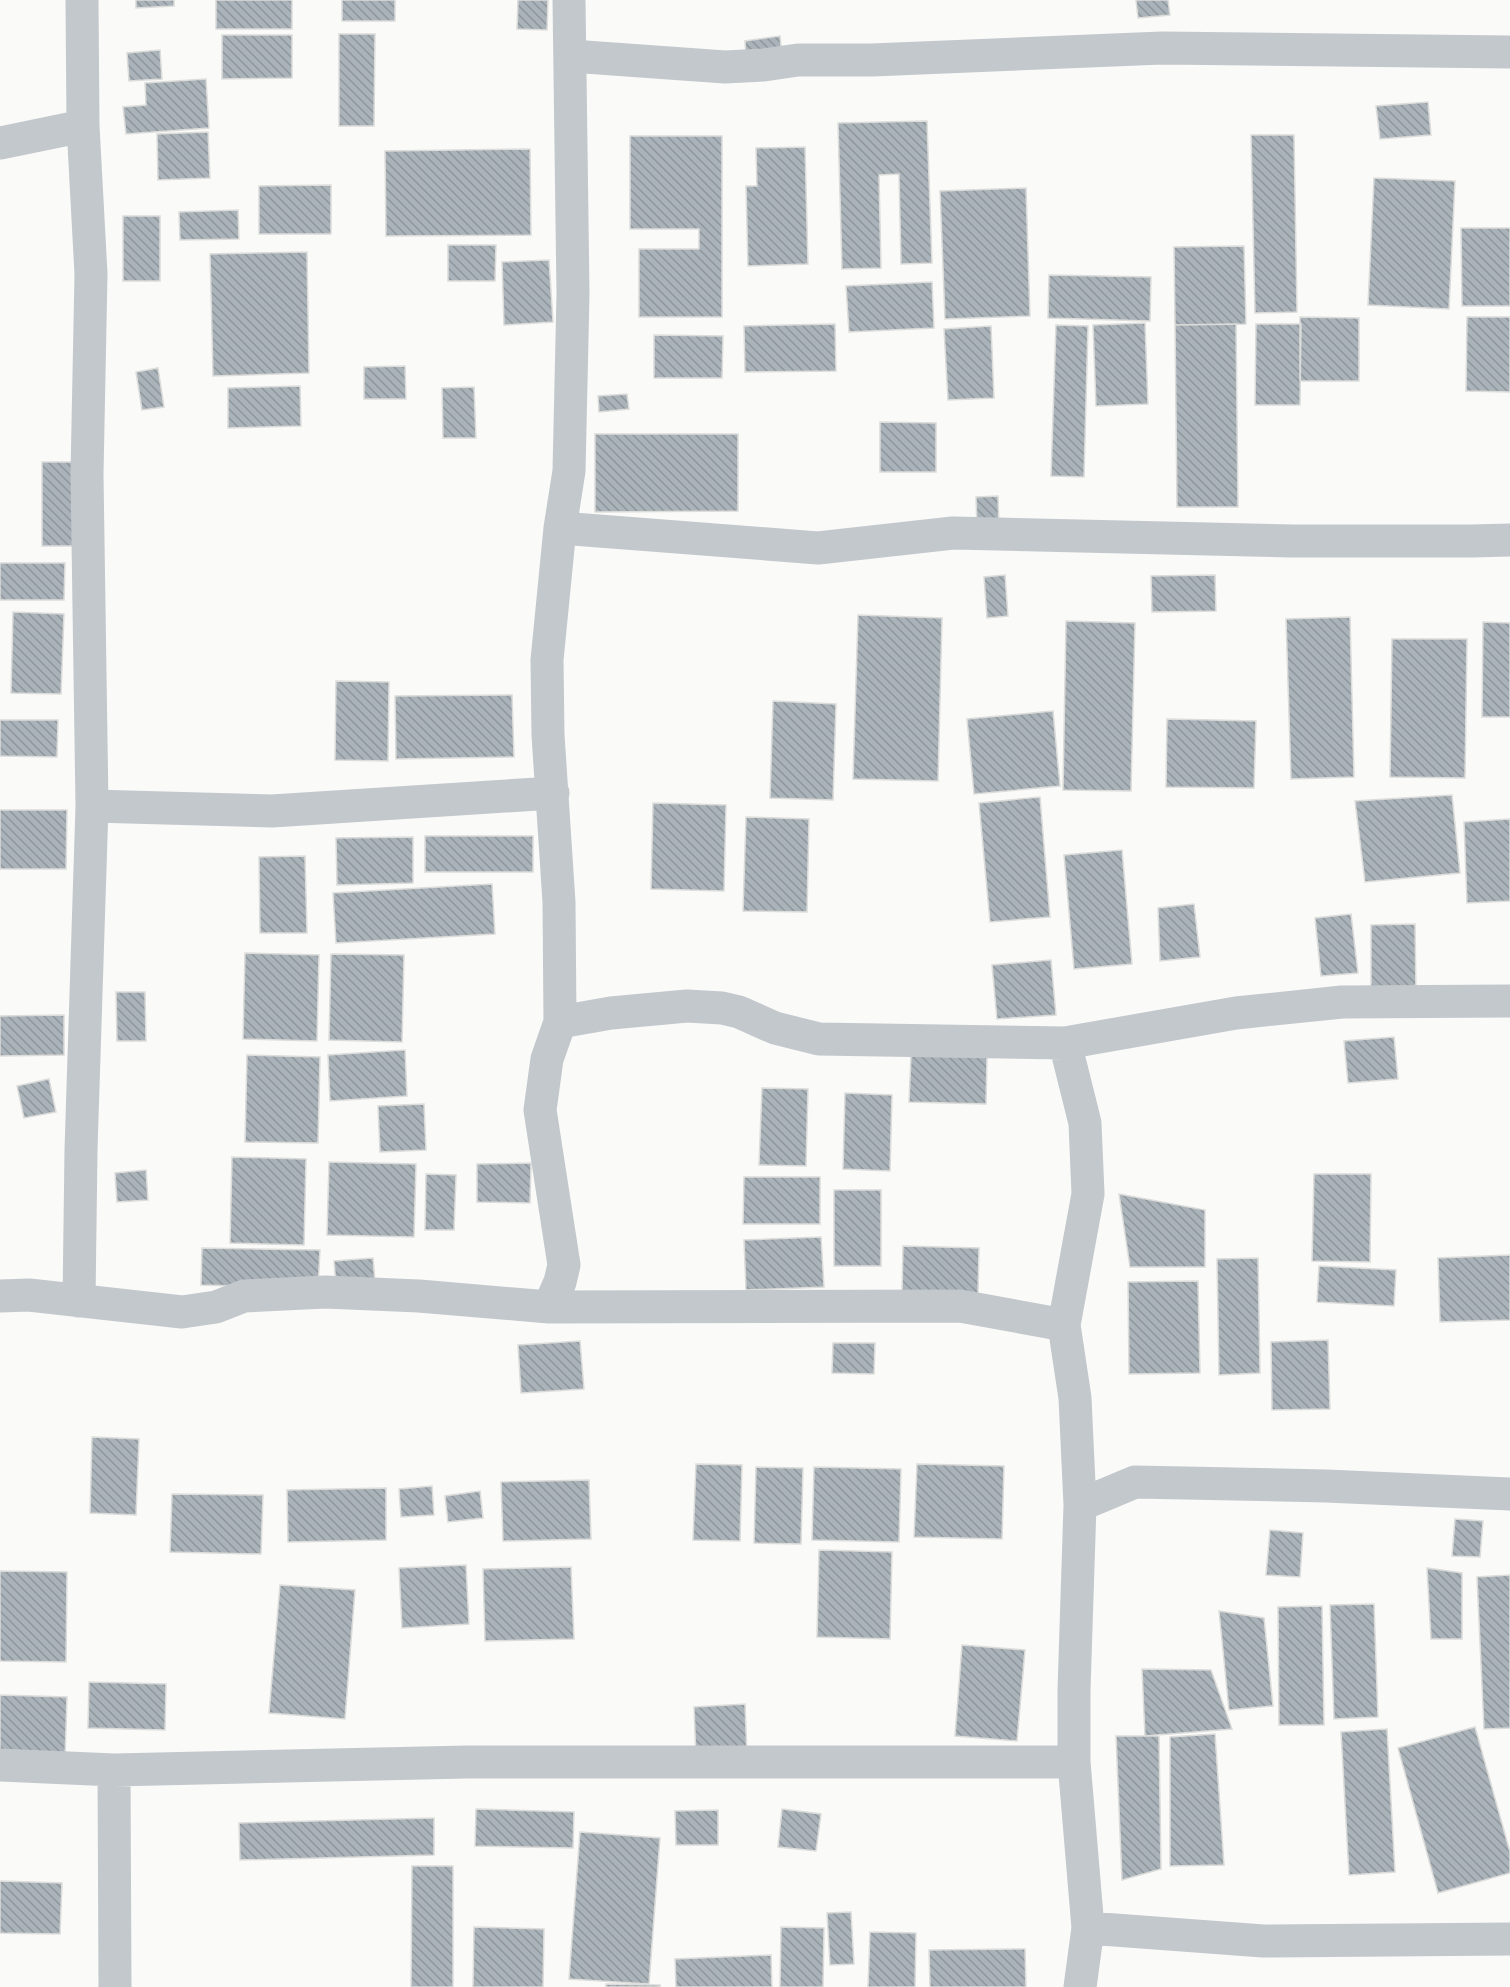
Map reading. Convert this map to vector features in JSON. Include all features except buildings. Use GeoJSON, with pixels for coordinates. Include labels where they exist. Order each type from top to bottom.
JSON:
{"type":"FeatureCollection","features":[{"type":"Feature","properties":{"kind":"street"},"geometry":{"type":"LineString","coordinates":[[79,1301],[92,806],[87,474],[92,274],[83,126],[82,0]]}},
{"type":"Feature","properties":{"kind":"street"},"geometry":{"type":"LineString","coordinates":[[549,1307],[560,1282],[564,1265],[540,1110],[548,1059],[560,1022],[559,902],[548,735],[547,660],[560,528],[569,471],[573,294],[569,0]]}},
{"type":"Feature","properties":{"kind":"street"},"geometry":{"type":"LineString","coordinates":[[571,56],[725,67],[798,60],[873,60],[1162,48],[1510,52]]}},
{"type":"Feature","properties":{"kind":"street"},"geometry":{"type":"LineString","coordinates":[[0,143],[83,126]]}},
{"type":"Feature","properties":{"kind":"street"},"geometry":{"type":"LineString","coordinates":[[560,528],[818,548],[953,533],[1292,541],[1510,540]]}},
{"type":"Feature","properties":{"kind":"street"},"geometry":{"type":"LineString","coordinates":[[92,806],[272,811],[553,793]]}},
{"type":"Feature","properties":{"kind":"street"},"geometry":{"type":"LineString","coordinates":[[560,1022],[611,1013],[687,1006],[722,1008],[739,1012],[775,1028],[819,1039],[1065,1043],[1236,1013],[1342,1002],[1510,1001]]}},
{"type":"Feature","properties":{"kind":"street"},"geometry":{"type":"LineString","coordinates":[[1065,1043],[1085,1123],[1088,1194],[1064,1325],[1075,1398],[1080,1505],[1074,1762],[1088,1928],[1080,1987]]}},
{"type":"Feature","properties":{"kind":"street"},"geometry":{"type":"LineString","coordinates":[[0,1296],[29,1295],[182,1312],[216,1307],[244,1296],[325,1292],[419,1296],[549,1307],[960,1306],[1064,1325]]}},
{"type":"Feature","properties":{"kind":"street"},"geometry":{"type":"LineString","coordinates":[[1080,1505],[1135,1482],[1326,1486],[1510,1494]]}},
{"type":"Feature","properties":{"kind":"street"},"geometry":{"type":"LineString","coordinates":[[0,1764],[114,1770],[467,1762],[1074,1762]]}},
{"type":"Feature","properties":{"kind":"street"},"geometry":{"type":"LineString","coordinates":[[114,1770],[116,1987]]}},
{"type":"Feature","properties":{"kind":"street"},"geometry":{"type":"LineString","coordinates":[[1088,1928],[1263,1941],[1510,1939]]}}]}
